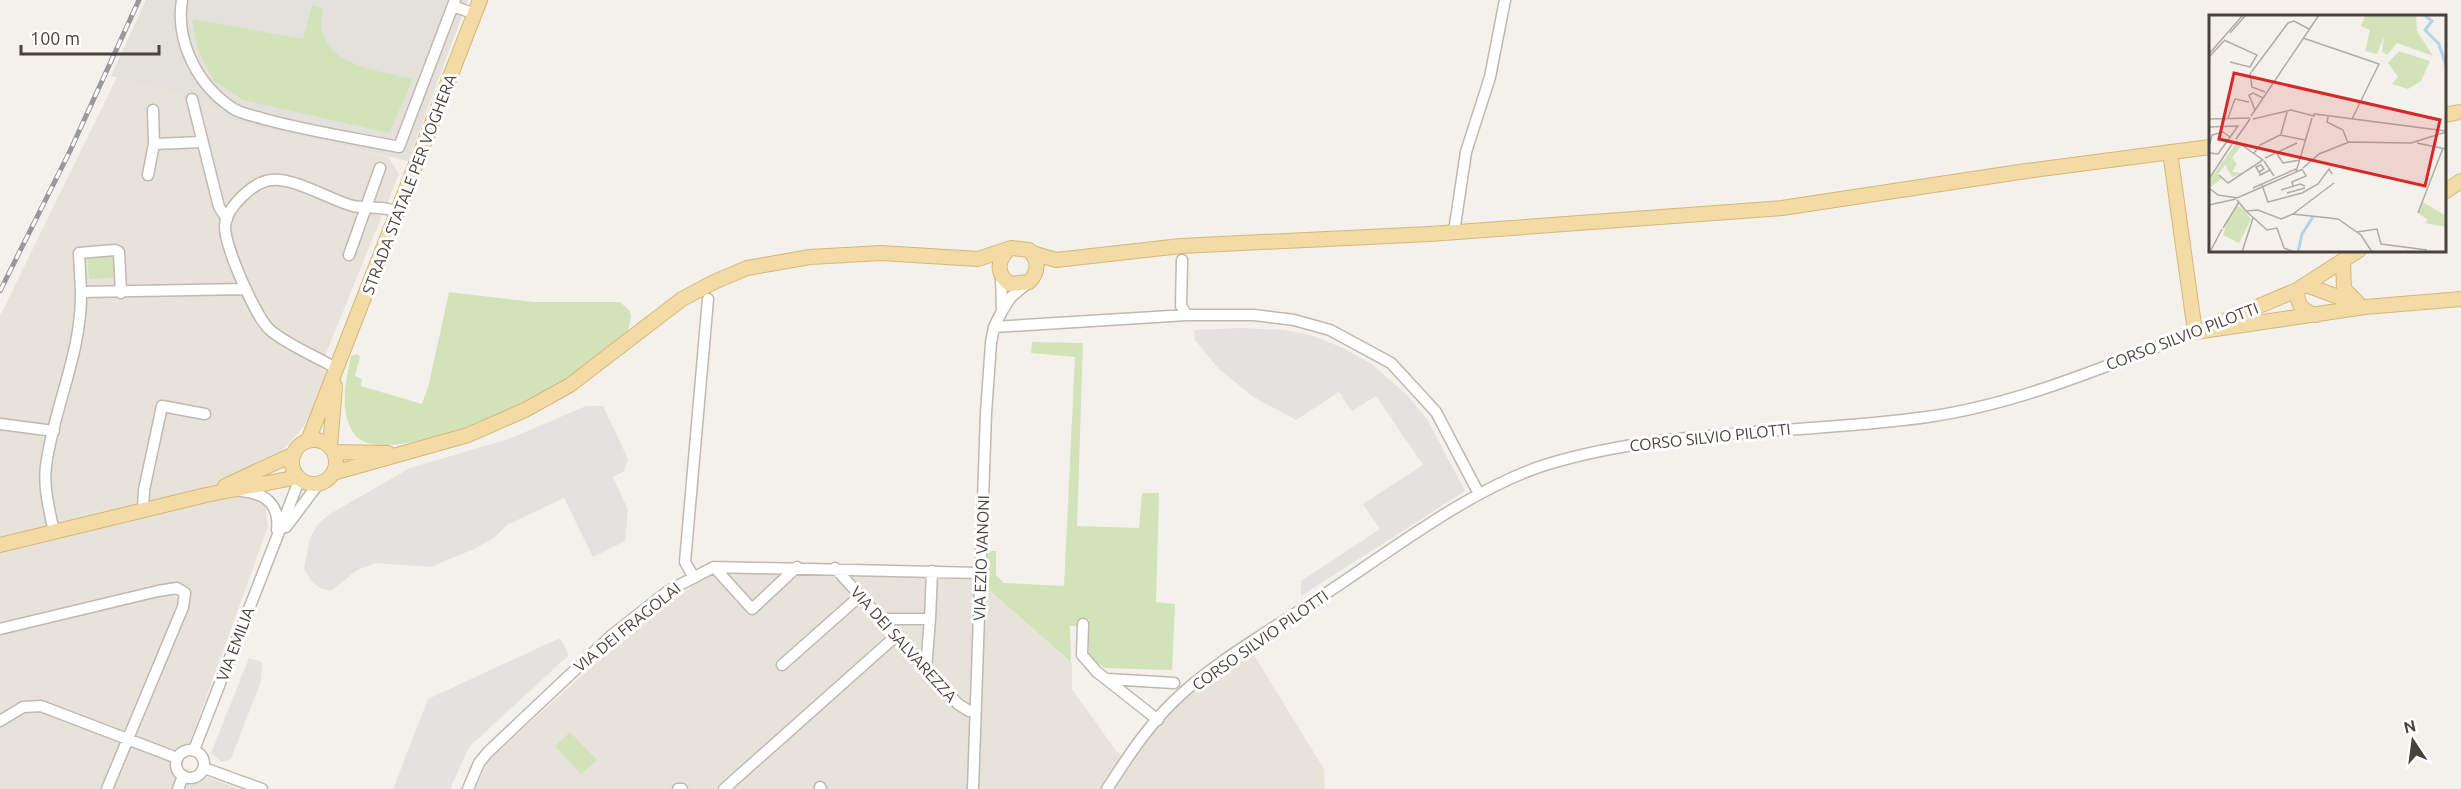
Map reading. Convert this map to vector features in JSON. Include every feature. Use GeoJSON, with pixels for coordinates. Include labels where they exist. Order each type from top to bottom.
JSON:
{"type":"FeatureCollection","features":[{"type":"Feature","properties":{"kind":"main road","name":"STRADA STATALE PER VOGHERA"},"geometry":{"type":"LineString","coordinates":[[308,441],[480,0]]}},
{"type":"Feature","properties":{"kind":"main road"},"geometry":{"type":"LineString","coordinates":[[2446,115],[2461,112]]}},
{"type":"Feature","properties":{"kind":"main road"},"geometry":{"type":"LineString","coordinates":[[2446,120],[2461,118]]}},
{"type":"Feature","properties":{"kind":"main road"},"geometry":{"type":"LineString","coordinates":[[0,545],[288,477],[299,477],[312,484],[319,483],[333,473],[468,435],[525,410],[570,385],[682,299],[747,268],[810,257],[880,253],[978,259],[1018,247],[1056,260],[1181,246],[1454,232],[1782,208],[2209,147]]}},
{"type":"Feature","properties":{"kind":"main road"},"geometry":{"type":"LineString","coordinates":[[2170,152],[2195,332],[2365,307],[2461,299]]}},
{"type":"Feature","properties":{"kind":"main road"},"geometry":{"type":"LineString","coordinates":[[2446,191],[2461,181]]}},
{"type":"Feature","properties":{"kind":"main road"},"geometry":{"type":"LineString","coordinates":[[1001,276],[999,263],[1005,252]]}},
{"type":"Feature","properties":{"kind":"main road","name":"CORSO SILVIO PILOTTI"},"geometry":{"type":"LineString","coordinates":[[2195,332],[2258,309],[2301,288],[2356,252]]}},
{"type":"Feature","properties":{"kind":"main road"},"geometry":{"type":"LineString","coordinates":[[1031,280],[1037,268],[1032,253]]}},
{"type":"Feature","properties":{"kind":"main road"},"geometry":{"type":"LineString","coordinates":[[965,259],[1001,276],[1010,284],[1031,280],[1082,258]]}},
{"type":"Feature","properties":{"kind":"main road"},"geometry":{"type":"LineString","coordinates":[[2343,262],[2344,289],[2351,299],[2365,307]]}},
{"type":"Feature","properties":{"kind":"main road"},"geometry":{"type":"LineString","coordinates":[[2316,315],[2302,308],[2297,300],[2301,288],[2365,307]]}},
{"type":"Feature","properties":{"kind":"main road","name":"STRADA STATALE PER VOGHERA"},"geometry":{"type":"LineString","coordinates":[[332,450],[337,369]]}},
{"type":"Feature","properties":{"kind":"main road"},"geometry":{"type":"LineString","coordinates":[[299,477],[293,466],[294,454],[297,448],[308,441],[320,441],[332,450],[359,454],[402,452]]}},
{"type":"Feature","properties":{"kind":"main road"},"geometry":{"type":"LineString","coordinates":[[332,450],[336,466],[333,473]]}},
{"type":"Feature","properties":{"kind":"main road"},"geometry":{"type":"LineString","coordinates":[[206,495],[294,454]]}},
{"type":"Feature","properties":{"kind":"street"},"geometry":{"type":"LineString","coordinates":[[182,0],[182,30],[187,52],[205,85],[236,110],[286,125],[399,147],[454,3],[475,14]]}},
{"type":"Feature","properties":{"kind":"street"},"geometry":{"type":"LineString","coordinates":[[1454,232],[1466,152],[1490,77],[1505,0]]}},
{"type":"Feature","properties":{"kind":"street"},"geometry":{"type":"LineString","coordinates":[[192,99],[219,207],[227,219]]}},
{"type":"Feature","properties":{"kind":"street"},"geometry":{"type":"LineString","coordinates":[[148,175],[154,144],[153,110]]}},
{"type":"Feature","properties":{"kind":"street"},"geometry":{"type":"LineString","coordinates":[[154,144],[202,142]]}},
{"type":"Feature","properties":{"kind":"street"},"geometry":{"type":"LineString","coordinates":[[350,255],[380,168]]}},
{"type":"Feature","properties":{"kind":"street"},"geometry":{"type":"LineString","coordinates":[[337,369],[268,329],[246,289],[227,238],[227,219],[241,198],[257,185],[273,179],[354,206],[379,206],[398,212]]}},
{"type":"Feature","properties":{"kind":"street"},"geometry":{"type":"LineString","coordinates":[[54,532],[45,481],[46,460],[81,317],[79,253],[115,250],[119,252],[121,293]]}},
{"type":"Feature","properties":{"kind":"street"},"geometry":{"type":"LineString","coordinates":[[1182,260],[1181,306],[1187,315]]}},
{"type":"Feature","properties":{"kind":"street"},"geometry":{"type":"LineString","coordinates":[[1001,276],[1002,311]]}},
{"type":"Feature","properties":{"kind":"street"},"geometry":{"type":"LineString","coordinates":[[1002,311],[1011,297],[1031,280]]}},
{"type":"Feature","properties":{"kind":"street"},"geometry":{"type":"LineString","coordinates":[[81,292],[246,289]]}},
{"type":"Feature","properties":{"kind":"street"},"geometry":{"type":"LineString","coordinates":[[693,576],[685,562],[708,299]]}},
{"type":"Feature","properties":{"kind":"street","name":"VIA EZIO VANONI"},"geometry":{"type":"LineString","coordinates":[[973,789],[986,414],[994,327],[1002,311]]}},
{"type":"Feature","properties":{"kind":"street"},"geometry":{"type":"LineString","coordinates":[[994,327],[1187,315],[1254,315],[1294,320],[1330,330],[1391,363],[1436,412],[1479,494]]}},
{"type":"Feature","properties":{"kind":"street","name":"CORSO SILVIO PILOTTI"},"geometry":{"type":"LineString","coordinates":[[1107,789],[1136,744],[1174,701],[1230,657],[1479,494],[1544,466],[1607,449],[1676,437],[1926,417],[1977,409],[2034,393],[2195,332]]}},
{"type":"Feature","properties":{"kind":"street"},"geometry":{"type":"LineString","coordinates":[[143,510],[144,490],[162,406],[205,414]]}},
{"type":"Feature","properties":{"kind":"street"},"geometry":{"type":"LineString","coordinates":[[0,424],[54,431]]}},
{"type":"Feature","properties":{"kind":"street","name":"VIA EMILIA"},"geometry":{"type":"LineString","coordinates":[[194,750],[299,477]]}},
{"type":"Feature","properties":{"kind":"street","name":"VIA EMILIA"},"geometry":{"type":"LineString","coordinates":[[277,539],[319,483]]}},
{"type":"Feature","properties":{"kind":"street"},"geometry":{"type":"LineString","coordinates":[[237,490],[256,492],[272,502],[278,524],[277,539]]}},
{"type":"Feature","properties":{"kind":"street"},"geometry":{"type":"LineString","coordinates":[[714,567],[752,609],[797,567]]}},
{"type":"Feature","properties":{"kind":"street","name":"VIA DEI FRAGOLAI"},"geometry":{"type":"LineString","coordinates":[[468,789],[479,763],[487,753],[612,635],[668,591],[714,567],[797,567],[980,573]]}},
{"type":"Feature","properties":{"kind":"street","name":"VIA DEI SALVAREZZA"},"geometry":{"type":"LineString","coordinates":[[835,568],[958,704],[969,711],[976,711]]}},
{"type":"Feature","properties":{"kind":"street"},"geometry":{"type":"LineString","coordinates":[[926,668],[932,572]]}},
{"type":"Feature","properties":{"kind":"street"},"geometry":{"type":"LineString","coordinates":[[0,629],[158,591],[177,588],[185,592],[183,607],[106,789]]}},
{"type":"Feature","properties":{"kind":"street"},"geometry":{"type":"LineString","coordinates":[[782,664],[860,596]]}},
{"type":"Feature","properties":{"kind":"street"},"geometry":{"type":"LineString","coordinates":[[881,619],[930,619]]}},
{"type":"Feature","properties":{"kind":"street"},"geometry":{"type":"LineString","coordinates":[[1083,624],[1082,656],[1158,720]]}},
{"type":"Feature","properties":{"kind":"street"},"geometry":{"type":"LineString","coordinates":[[724,789],[896,636]]}},
{"type":"Feature","properties":{"kind":"street"},"geometry":{"type":"LineString","coordinates":[[1108,680],[1174,683]]}},
{"type":"Feature","properties":{"kind":"street"},"geometry":{"type":"LineString","coordinates":[[0,721],[23,707],[41,706],[177,758]]}},
{"type":"Feature","properties":{"kind":"street"},"geometry":{"type":"LineString","coordinates":[[194,750],[204,759],[204,768],[195,777],[183,776],[177,771],[177,758],[182,752],[194,750]]}},
{"type":"Feature","properties":{"kind":"street"},"geometry":{"type":"LineString","coordinates":[[204,768],[262,789]]}},
{"type":"Feature","properties":{"kind":"street"},"geometry":{"type":"LineString","coordinates":[[178,789],[183,776]]}},
{"type":"Feature","properties":{"kind":"shaded area"},"geometry":{"type":"Polygon","coordinates":[[[146,0],[468,0],[408,161],[247,125],[227,119],[202,100],[111,76],[146,0]]]}},
{"type":"Feature","properties":{"kind":"shaded area"},"geometry":{"type":"Polygon","coordinates":[[[117,77],[202,100],[227,119],[247,125],[388,157],[399,174],[320,368],[327,372],[327,376],[313,409],[302,429],[279,454],[260,466],[268,527],[181,767],[239,789],[0,789],[0,316],[117,77]]]}},
{"type":"Feature","properties":{"kind":"shaded area"},"geometry":{"type":"Polygon","coordinates":[[[1241,328],[1284,330],[1311,335],[1343,348],[1373,365],[1407,395],[1427,419],[1465,491],[1301,596],[1301,581],[1380,529],[1363,504],[1423,465],[1376,396],[1352,411],[1339,392],[1296,420],[1252,396],[1219,369],[1195,340],[1194,330],[1241,328]]]}},
{"type":"Feature","properties":{"kind":"shaded area"},"geometry":{"type":"Polygon","coordinates":[[[586,406],[603,406],[628,459],[623,472],[613,477],[628,510],[625,541],[593,557],[564,498],[507,525],[494,538],[474,549],[431,567],[376,563],[357,570],[331,591],[320,588],[312,582],[304,569],[310,538],[318,524],[330,514],[410,468],[509,439],[586,406]]]}},
{"type":"Feature","properties":{"kind":"shaded area"},"geometry":{"type":"Polygon","coordinates":[[[732,570],[974,578],[1072,663],[1072,689],[1117,752],[1130,761],[1162,721],[1192,692],[1252,652],[1324,769],[1325,789],[475,789],[486,765],[494,755],[629,633],[705,577],[732,570]]]}},
{"type":"Feature","properties":{"kind":"shaded area"},"geometry":{"type":"Polygon","coordinates":[[[560,638],[569,655],[469,747],[450,789],[393,789],[428,699],[560,638]]]}},
{"type":"Feature","properties":{"kind":"shaded area"},"geometry":{"type":"Polygon","coordinates":[[[249,658],[262,662],[261,681],[231,759],[222,762],[211,753],[249,658]]]}},
{"type":"Feature","properties":{"kind":"green space"},"geometry":{"type":"Polygon","coordinates":[[[312,5],[323,8],[322,27],[326,42],[336,53],[364,67],[413,79],[389,133],[243,100],[214,81],[198,51],[192,21],[194,19],[303,39],[312,5]]]}},
{"type":"Feature","properties":{"kind":"green space"},"geometry":{"type":"Polygon","coordinates":[[[115,252],[115,278],[89,279],[87,254],[115,252]]]}},
{"type":"Feature","properties":{"kind":"green space"},"geometry":{"type":"Polygon","coordinates":[[[449,292],[534,302],[620,302],[629,310],[631,316],[628,333],[552,389],[512,409],[452,432],[421,440],[393,445],[370,444],[355,435],[346,416],[345,396],[351,356],[357,354],[360,357],[355,376],[362,379],[361,386],[422,404],[429,384],[449,292]]]}},
{"type":"Feature","properties":{"kind":"green space"},"geometry":{"type":"Polygon","coordinates":[[[1032,342],[1083,343],[1077,526],[1139,528],[1142,493],[1159,493],[1156,602],[1175,604],[1172,670],[1104,668],[1089,656],[1089,619],[1079,620],[1079,626],[1070,626],[1071,662],[986,588],[988,551],[996,551],[996,575],[1004,583],[1064,586],[1075,357],[1031,353],[1032,342]]]}},
{"type":"Feature","properties":{"kind":"green space"},"geometry":{"type":"Polygon","coordinates":[[[570,732],[597,760],[581,774],[555,746],[570,732]]]}},
{"type":"Feature","properties":{"kind":"railway"},"geometry":{"type":"LineString","coordinates":[[0,291],[70,151],[139,0]]}}]}
